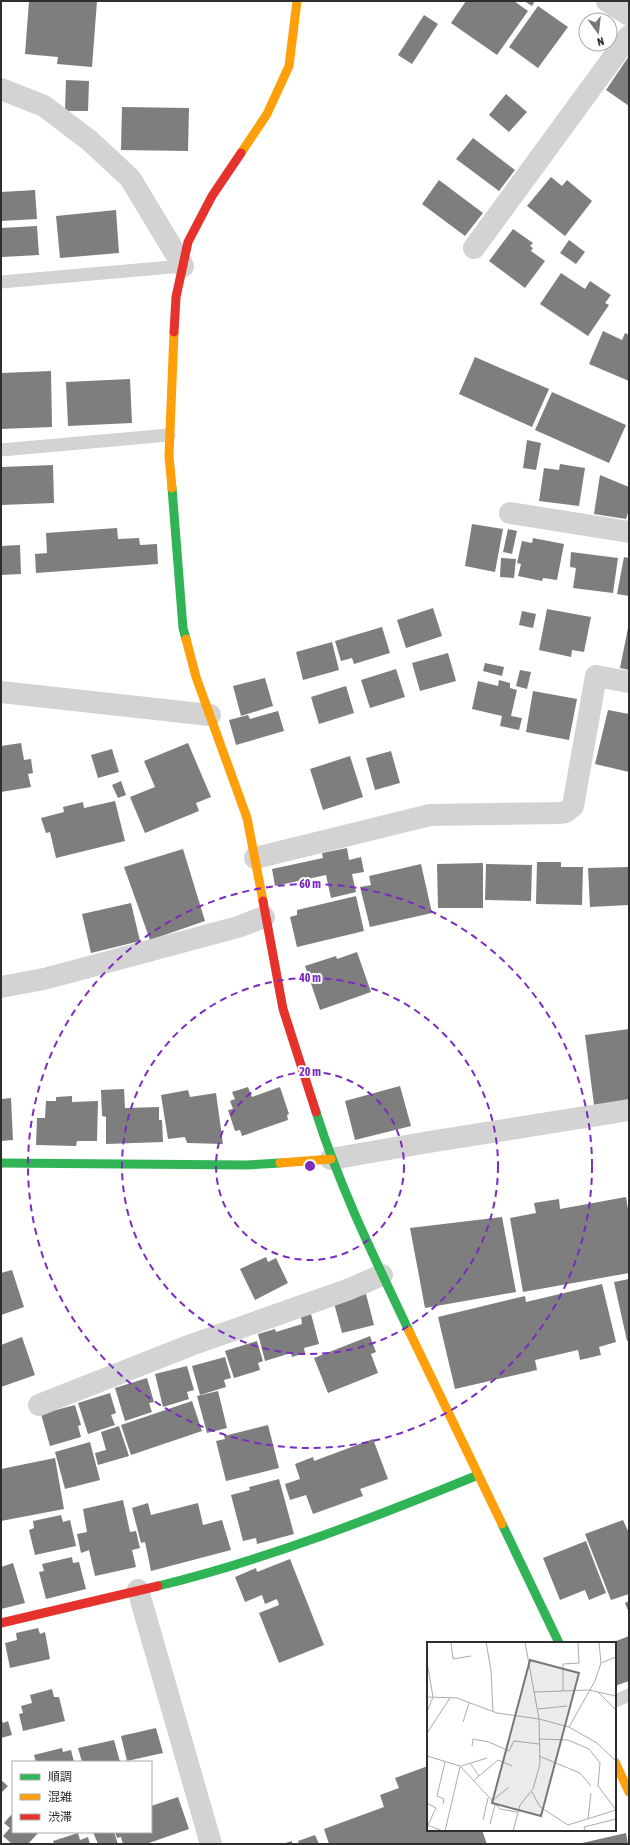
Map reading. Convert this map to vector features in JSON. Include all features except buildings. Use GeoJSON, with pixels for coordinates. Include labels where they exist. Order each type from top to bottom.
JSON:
{"type":"FeatureCollection","features":[{"type":"Feature","properties":{"kind":"street"},"geometry":{"type":"LineString","coordinates":[[298,1],[289,66],[267,114],[212,196],[188,242],[176,297],[169,456],[184,628],[196,677],[247,818],[264,917],[283,1009],[331,1159],[382,1275],[558,1642]]}},
{"type":"Feature","properties":{"kind":"street"},"geometry":{"type":"LineString","coordinates":[[607,1],[629,15]]}},
{"type":"Feature","properties":{"kind":"street"},"geometry":{"type":"LineString","coordinates":[[474,248],[629,36]]}},
{"type":"Feature","properties":{"kind":"street"},"geometry":{"type":"LineString","coordinates":[[1,88],[44,106],[90,141],[130,178],[183,266]]}},
{"type":"Feature","properties":{"kind":"street"},"geometry":{"type":"LineString","coordinates":[[510,513],[629,532]]}},
{"type":"Feature","properties":{"kind":"street"},"geometry":{"type":"LineString","coordinates":[[255,858],[430,815],[566,812],[573,806],[596,676],[629,682]]}},
{"type":"Feature","properties":{"kind":"street"},"geometry":{"type":"LineString","coordinates":[[1,692],[210,715]]}},
{"type":"Feature","properties":{"kind":"street"},"geometry":{"type":"LineString","coordinates":[[1,987],[44,980],[238,927],[264,917]]}},
{"type":"Feature","properties":{"kind":"street"},"geometry":{"type":"LineString","coordinates":[[1,1163],[247,1165],[331,1159],[629,1110]]}},
{"type":"Feature","properties":{"kind":"street"},"geometry":{"type":"LineString","coordinates":[[39,1405],[191,1345],[347,1290],[382,1275]]}},
{"type":"Feature","properties":{"kind":"street"},"geometry":{"type":"LineString","coordinates":[[1,1623],[164,1585],[273,1553],[370,1518],[478,1475]]}},
{"type":"Feature","properties":{"kind":"street"},"geometry":{"type":"LineString","coordinates":[[138,1590],[211,1844]]}},
{"type":"Feature","properties":{"kind":"street"},"geometry":{"type":"LineString","coordinates":[[616,1764],[629,1792]]}},
{"type":"Feature","properties":{"kind":"lane"},"geometry":{"type":"LineString","coordinates":[[1,282],[183,266]]}},
{"type":"Feature","properties":{"kind":"lane"},"geometry":{"type":"LineString","coordinates":[[1,450],[169,435]]}},
{"type":"Feature","properties":{"kind":"lane"},"geometry":{"type":"LineString","coordinates":[[616,1700],[629,1695]]}},
{"type":"Feature","properties":{"kind":"traffic: fast"},"geometry":{"type":"LineString","coordinates":[[172,488],[183,628],[186,639]]}},
{"type":"Feature","properties":{"kind":"traffic: fast"},"geometry":{"type":"LineString","coordinates":[[316,1112],[325,1140],[347,1196],[409,1331]]}},
{"type":"Feature","properties":{"kind":"traffic: fast"},"geometry":{"type":"LineString","coordinates":[[1,1163],[247,1165],[280,1163]]}},
{"type":"Feature","properties":{"kind":"traffic: fast"},"geometry":{"type":"LineString","coordinates":[[158,1586],[280,1550],[360,1522],[478,1475]]}},
{"type":"Feature","properties":{"kind":"traffic: fast"},"geometry":{"type":"LineString","coordinates":[[502,1524],[559,1642]]}},
{"type":"Feature","properties":{"kind":"traffic: slow"},"geometry":{"type":"LineString","coordinates":[[241,153],[267,114],[289,66],[297,1]]}},
{"type":"Feature","properties":{"kind":"traffic: slow"},"geometry":{"type":"LineString","coordinates":[[172,488],[169,456],[174,332]]}},
{"type":"Feature","properties":{"kind":"traffic: slow"},"geometry":{"type":"LineString","coordinates":[[186,639],[196,677],[247,818],[263,901]]}},
{"type":"Feature","properties":{"kind":"traffic: slow"},"geometry":{"type":"LineString","coordinates":[[280,1163],[331,1159]]}},
{"type":"Feature","properties":{"kind":"traffic: slow"},"geometry":{"type":"LineString","coordinates":[[409,1331],[502,1524]]}},
{"type":"Feature","properties":{"kind":"traffic: slow"},"geometry":{"type":"LineString","coordinates":[[616,1764],[629,1792]]}},
{"type":"Feature","properties":{"kind":"traffic: jam"},"geometry":{"type":"LineString","coordinates":[[174,332],[176,297],[188,242],[212,196],[241,153]]}},
{"type":"Feature","properties":{"kind":"traffic: jam"},"geometry":{"type":"LineString","coordinates":[[263,901],[283,1009],[316,1112]]}},
{"type":"Feature","properties":{"kind":"traffic: jam"},"geometry":{"type":"LineString","coordinates":[[1,1623],[158,1586]]}}]}
